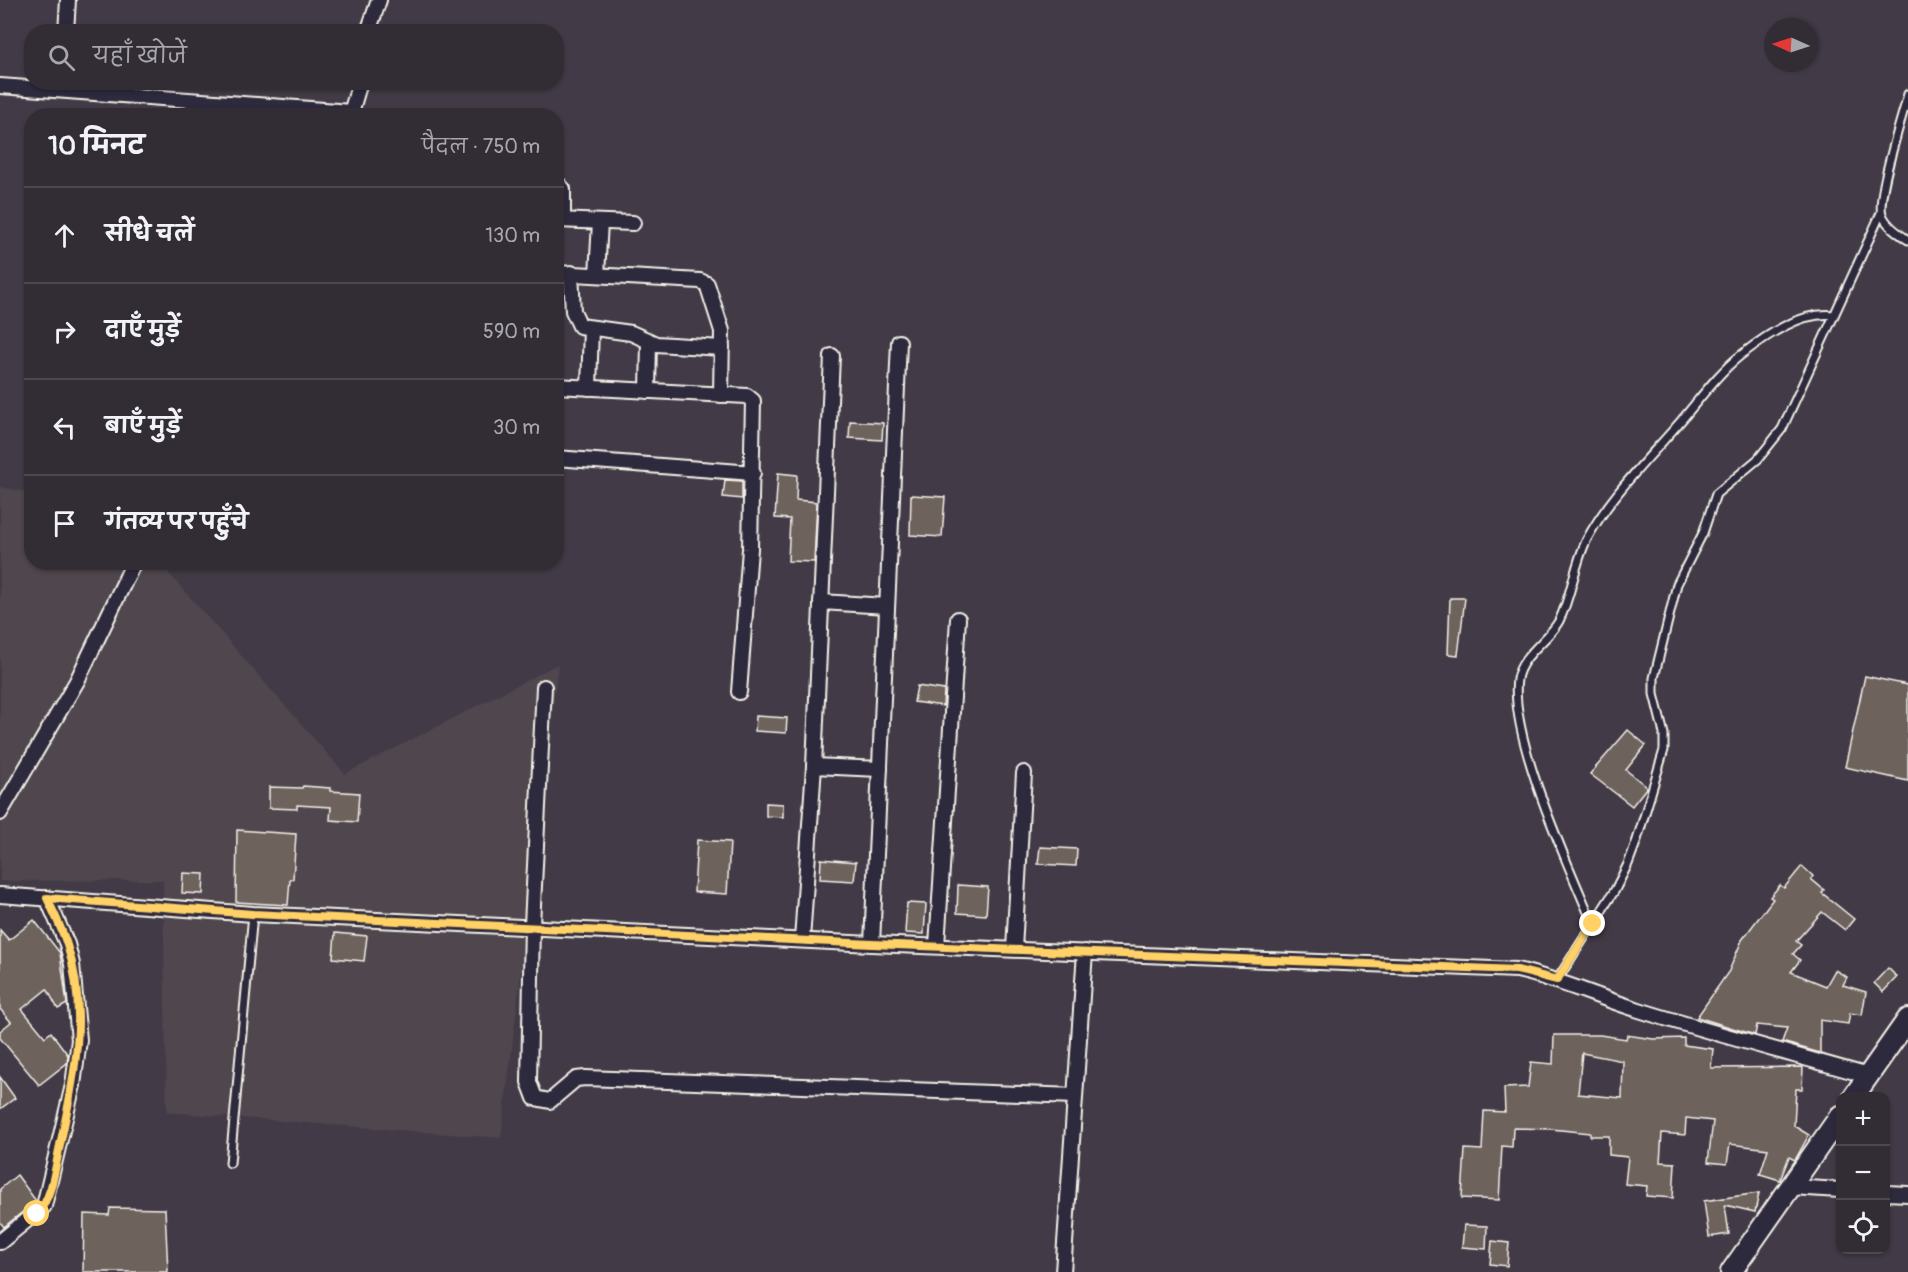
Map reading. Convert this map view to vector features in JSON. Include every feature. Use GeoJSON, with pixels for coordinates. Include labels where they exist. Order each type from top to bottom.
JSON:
{"type":"FeatureCollection","features":[{"type":"Feature","properties":{"kind":"main road"},"geometry":{"type":"LineString","coordinates":[[1857,1092],[1908,1019]]}},
{"type":"Feature","properties":{"kind":"main road"},"geometry":{"type":"LineString","coordinates":[[1731,1272],[1836,1122]]}},
{"type":"Feature","properties":{"kind":"street"},"geometry":{"type":"LineString","coordinates":[[66,24],[68,0]]}},
{"type":"Feature","properties":{"kind":"street"},"geometry":{"type":"LineString","coordinates":[[371,24],[379,0]]}},
{"type":"Feature","properties":{"kind":"street"},"geometry":{"type":"LineString","coordinates":[[0,86],[24,86]]}},
{"type":"Feature","properties":{"kind":"street"},"geometry":{"type":"LineString","coordinates":[[95,90],[287,108]]}},
{"type":"Feature","properties":{"kind":"street"},"geometry":{"type":"LineString","coordinates":[[353,108],[358,90]]}},
{"type":"Feature","properties":{"kind":"street"},"geometry":{"type":"LineString","coordinates":[[564,220],[633,223]]}},
{"type":"Feature","properties":{"kind":"street"},"geometry":{"type":"LineString","coordinates":[[597,275],[600,222]]}},
{"type":"Feature","properties":{"kind":"street"},"geometry":{"type":"LineString","coordinates":[[721,395],[722,348],[722,331],[707,284],[700,281],[564,273],[576,321],[580,326],[631,333],[668,346],[722,348]]}},
{"type":"Feature","properties":{"kind":"street"},"geometry":{"type":"LineString","coordinates":[[589,388],[591,328]]}},
{"type":"Feature","properties":{"kind":"street"},"geometry":{"type":"LineString","coordinates":[[648,391],[649,341]]}},
{"type":"Feature","properties":{"kind":"street"},"geometry":{"type":"LineString","coordinates":[[872,944],[899,342]]}},
{"type":"Feature","properties":{"kind":"street"},"geometry":{"type":"LineString","coordinates":[[802,940],[814,766],[832,356]]}},
{"type":"Feature","properties":{"kind":"street"},"geometry":{"type":"LineString","coordinates":[[564,386],[747,396],[753,401],[753,473],[739,692]]}},
{"type":"Feature","properties":{"kind":"street"},"geometry":{"type":"LineString","coordinates":[[564,459],[753,473]]}},
{"type":"Feature","properties":{"kind":"street"},"geometry":{"type":"LineString","coordinates":[[0,813],[77,681],[130,570]]}},
{"type":"Feature","properties":{"kind":"street"},"geometry":{"type":"LineString","coordinates":[[821,602],[887,606]]}},
{"type":"Feature","properties":{"kind":"street"},"geometry":{"type":"LineString","coordinates":[[937,946],[958,619]]}},
{"type":"Feature","properties":{"kind":"street"},"geometry":{"type":"LineString","coordinates":[[544,687],[532,926],[529,1082],[530,1092],[535,1098],[550,1101],[576,1079],[585,1078],[1076,1096]]}},
{"type":"Feature","properties":{"kind":"street"},"geometry":{"type":"LineString","coordinates":[[814,766],[880,769]]}},
{"type":"Feature","properties":{"kind":"street"},"geometry":{"type":"LineString","coordinates":[[1014,950],[1024,773]]}},
{"type":"Feature","properties":{"kind":"street"},"geometry":{"type":"LineString","coordinates":[[0,895],[253,914],[872,944],[1517,970],[1557,980],[1616,1003],[1670,1020],[1869,1076]]}},
{"type":"Feature","properties":{"kind":"street"},"geometry":{"type":"LineString","coordinates":[[0,1242],[44,1206],[73,1085],[79,1040],[72,964],[67,944],[47,898]]}},
{"type":"Feature","properties":{"kind":"street"},"geometry":{"type":"LineString","coordinates":[[1063,1272],[1086,952]]}},
{"type":"Feature","properties":{"kind":"street"},"geometry":{"type":"LineString","coordinates":[[1791,1187],[1836,1190]]}},
{"type":"Feature","properties":{"kind":"street"},"geometry":{"type":"LineString","coordinates":[[1890,1193],[1908,1194]]}},
{"type":"Feature","properties":{"kind":"lane"},"geometry":{"type":"LineString","coordinates":[[1557,980],[1629,864],[1664,750],[1664,734],[1654,694],[1654,678],[1677,584],[1704,533],[1716,494],[1758,459],[1782,429],[1881,213],[1882,193],[1908,94]]}},
{"type":"Feature","properties":{"kind":"lane"},"geometry":{"type":"LineString","coordinates":[[1881,213],[1890,227],[1908,240]]}},
{"type":"Feature","properties":{"kind":"lane"},"geometry":{"type":"LineString","coordinates":[[1593,924],[1549,818],[1521,727],[1517,691],[1521,665],[1548,637],[1560,620],[1573,575],[1588,537],[1622,490],[1718,379],[1739,357],[1794,322],[1812,314],[1834,315]]}},
{"type":"Feature","properties":{"kind":"lane"},"geometry":{"type":"LineString","coordinates":[[230,1163],[253,914]]}},
{"type":"Feature","properties":{"kind":"shaded area"},"geometry":{"type":"Polygon","coordinates":[[[0,487],[24,492],[24,570],[166,570],[345,774],[558,664],[501,1138],[167,1112],[163,880],[0,881],[0,487]]]}},
{"type":"Feature","properties":{"kind":"building"},"geometry":{"type":"Polygon","coordinates":[[[850,421],[883,423],[882,440],[849,438],[850,421]]]}},
{"type":"Feature","properties":{"kind":"building"},"geometry":{"type":"Polygon","coordinates":[[[778,473],[797,475],[796,500],[817,502],[814,562],[788,561],[790,519],[775,518],[778,473]]]}},
{"type":"Feature","properties":{"kind":"building"},"geometry":{"type":"Polygon","coordinates":[[[725,480],[742,481],[742,499],[723,497],[725,480]]]}},
{"type":"Feature","properties":{"kind":"building"},"geometry":{"type":"Polygon","coordinates":[[[911,495],[945,497],[942,537],[910,535],[911,495]]]}},
{"type":"Feature","properties":{"kind":"building"},"geometry":{"type":"Polygon","coordinates":[[[1450,598],[1465,598],[1458,655],[1448,654],[1450,598]]]}},
{"type":"Feature","properties":{"kind":"building"},"geometry":{"type":"Polygon","coordinates":[[[1865,676],[1908,685],[1908,781],[1845,767],[1865,676]]]}},
{"type":"Feature","properties":{"kind":"building"},"geometry":{"type":"Polygon","coordinates":[[[917,686],[944,690],[943,706],[914,702],[917,686]]]}},
{"type":"Feature","properties":{"kind":"building"},"geometry":{"type":"Polygon","coordinates":[[[756,716],[787,718],[786,733],[755,731],[756,716]]]}},
{"type":"Feature","properties":{"kind":"building"},"geometry":{"type":"Polygon","coordinates":[[[1628,730],[1646,745],[1626,770],[1647,787],[1632,806],[1590,774],[1628,730]]]}},
{"type":"Feature","properties":{"kind":"building"},"geometry":{"type":"Polygon","coordinates":[[[303,786],[359,793],[357,822],[330,820],[331,807],[297,805],[297,809],[269,808],[269,787],[302,788],[303,786]]]}},
{"type":"Feature","properties":{"kind":"building"},"geometry":{"type":"Polygon","coordinates":[[[766,803],[783,804],[783,817],[766,816],[766,803]]]}},
{"type":"Feature","properties":{"kind":"building"},"geometry":{"type":"Polygon","coordinates":[[[237,830],[296,834],[293,879],[290,879],[288,905],[236,902],[237,830]]]}},
{"type":"Feature","properties":{"kind":"building"},"geometry":{"type":"Polygon","coordinates":[[[697,840],[730,842],[727,894],[694,892],[697,840]]]}},
{"type":"Feature","properties":{"kind":"building"},"geometry":{"type":"Polygon","coordinates":[[[1040,847],[1077,849],[1076,866],[1038,864],[1040,847]]]}},
{"type":"Feature","properties":{"kind":"building"},"geometry":{"type":"Polygon","coordinates":[[[821,859],[856,862],[854,881],[820,879],[821,859]]]}},
{"type":"Feature","properties":{"kind":"building"},"geometry":{"type":"Polygon","coordinates":[[[1802,866],[1813,876],[1811,879],[1824,890],[1822,893],[1854,919],[1845,930],[1822,912],[1796,941],[1801,945],[1793,954],[1800,960],[1791,972],[1826,986],[1835,970],[1847,977],[1843,985],[1866,992],[1862,1015],[1850,1013],[1848,1024],[1820,1020],[1820,1053],[1782,1042],[1787,1028],[1757,1025],[1755,1035],[1697,1017],[1729,971],[1742,940],[1773,899],[1770,897],[1780,885],[1784,888],[1802,866]]]}},
{"type":"Feature","properties":{"kind":"building"},"geometry":{"type":"Polygon","coordinates":[[[183,873],[204,874],[203,894],[182,893],[183,873]]]}},
{"type":"Feature","properties":{"kind":"building"},"geometry":{"type":"Polygon","coordinates":[[[958,885],[988,887],[986,915],[957,913],[958,885]]]}},
{"type":"Feature","properties":{"kind":"building"},"geometry":{"type":"Polygon","coordinates":[[[907,903],[926,904],[924,934],[905,933],[907,903]]]}},
{"type":"Feature","properties":{"kind":"building"},"geometry":{"type":"Polygon","coordinates":[[[34,920],[60,953],[67,1004],[58,1009],[47,989],[22,1009],[45,1037],[51,1032],[68,1055],[67,1063],[39,1085],[0,1038],[0,1031],[11,1022],[0,1009],[0,930],[9,940],[34,920]]]}},
{"type":"Feature","properties":{"kind":"building"},"geometry":{"type":"Polygon","coordinates":[[[335,933],[367,936],[364,961],[333,958],[335,933]]]}},
{"type":"Feature","properties":{"kind":"building"},"geometry":{"type":"Polygon","coordinates":[[[1888,968],[1897,977],[1883,992],[1874,983],[1888,968]]]}},
{"type":"Feature","properties":{"kind":"building"},"geometry":{"type":"Polygon","coordinates":[[[1554,1035],[1600,1035],[1626,1039],[1627,1035],[1653,1039],[1684,1038],[1684,1045],[1713,1049],[1711,1068],[1803,1067],[1802,1089],[1796,1089],[1794,1126],[1809,1135],[1795,1160],[1789,1157],[1780,1180],[1760,1174],[1768,1149],[1730,1144],[1727,1164],[1708,1162],[1713,1121],[1686,1118],[1685,1135],[1662,1133],[1660,1162],[1675,1163],[1673,1198],[1646,1196],[1647,1186],[1625,1184],[1628,1157],[1609,1155],[1609,1136],[1590,1136],[1590,1133],[1551,1129],[1513,1128],[1512,1147],[1502,1146],[1499,1200],[1462,1198],[1465,1149],[1482,1150],[1484,1111],[1505,1112],[1504,1088],[1528,1087],[1531,1062],[1553,1064],[1554,1035]],[[1582,1053],[1578,1094],[1622,1098],[1623,1061],[1582,1053]]]}},
{"type":"Feature","properties":{"kind":"building"},"geometry":{"type":"Polygon","coordinates":[[[0,1077],[15,1098],[0,1109],[0,1077]]]}},
{"type":"Feature","properties":{"kind":"building"},"geometry":{"type":"Polygon","coordinates":[[[17,1175],[36,1201],[4,1227],[0,1222],[0,1189],[17,1175]]]}},
{"type":"Feature","properties":{"kind":"building"},"geometry":{"type":"Polygon","coordinates":[[[1759,1193],[1755,1212],[1725,1205],[1729,1234],[1709,1237],[1704,1201],[1759,1193]]]}},
{"type":"Feature","properties":{"kind":"building"},"geometry":{"type":"Polygon","coordinates":[[[110,1208],[165,1209],[168,1272],[83,1272],[84,1214],[109,1215],[110,1208]]]}},
{"type":"Feature","properties":{"kind":"building"},"geometry":{"type":"Polygon","coordinates":[[[1464,1225],[1487,1226],[1486,1249],[1462,1247],[1464,1225]]]}},
{"type":"Feature","properties":{"kind":"building"},"geometry":{"type":"Polygon","coordinates":[[[1492,1241],[1509,1243],[1507,1266],[1490,1264],[1492,1241]]]}},
{"type":"Feature","properties":{"kind":"route"},"geometry":{"type":"LineString","coordinates":[[37,1214],[44,1206],[52,1180],[73,1085],[79,1040],[72,964],[67,944],[47,898],[253,914],[872,944],[1517,970],[1557,980],[1593,924]]}}]}
